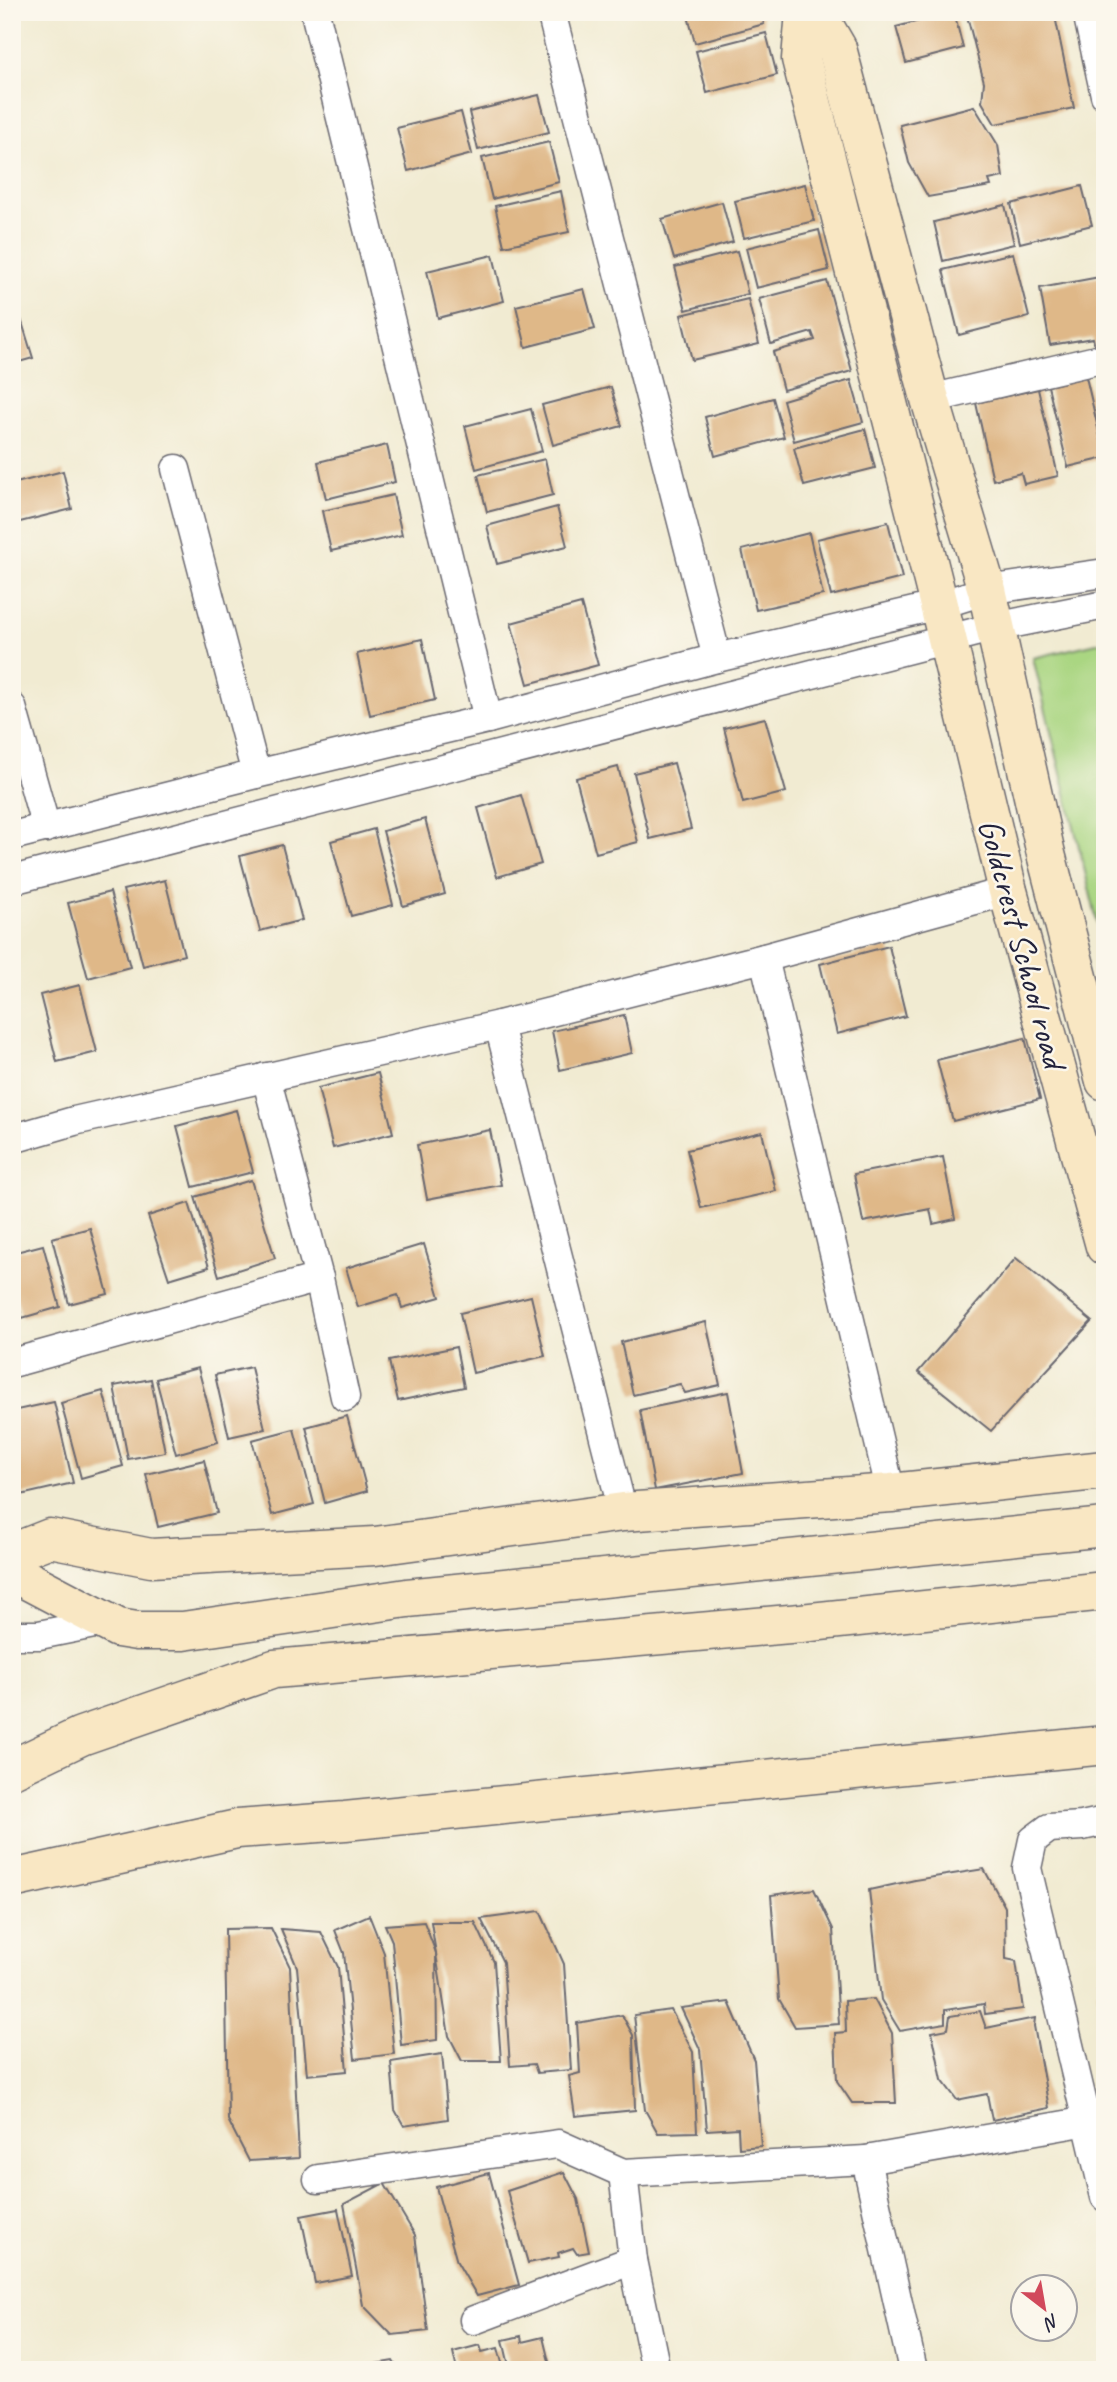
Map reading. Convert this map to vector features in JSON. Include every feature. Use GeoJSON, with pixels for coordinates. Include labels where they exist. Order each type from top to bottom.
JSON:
{"type":"FeatureCollection","features":[{"type":"Feature","properties":{"kind":"street"},"geometry":{"type":"LineString","coordinates":[[315,12],[488,719]]}},
{"type":"Feature","properties":{"kind":"street"},"geometry":{"type":"LineString","coordinates":[[551,12],[717,659]]}},
{"type":"Feature","properties":{"kind":"street","name":"Goldcrest School road"},"geometry":{"type":"LineString","coordinates":[[805,12],[801,59],[1008,891],[1105,1246]]}},
{"type":"Feature","properties":{"kind":"street","name":"Goldcrest School road"},"geometry":{"type":"LineString","coordinates":[[816,12],[837,48],[930,399],[991,608],[1046,854],[1105,1081]]}},
{"type":"Feature","properties":{"kind":"street"},"geometry":{"type":"LineString","coordinates":[[1087,12],[1105,95]]}},
{"type":"Feature","properties":{"kind":"street"},"geometry":{"type":"LineString","coordinates":[[930,399],[1105,358]]}},
{"type":"Feature","properties":{"kind":"street"},"geometry":{"type":"LineString","coordinates":[[176,469],[256,774]]}},
{"type":"Feature","properties":{"kind":"street"},"geometry":{"type":"LineString","coordinates":[[12,880],[943,622],[1105,573]]}},
{"type":"Feature","properties":{"kind":"street"},"geometry":{"type":"LineString","coordinates":[[991,608],[1105,605]]}},
{"type":"Feature","properties":{"kind":"street"},"geometry":{"type":"LineString","coordinates":[[12,836],[488,719],[717,659],[943,622]]}},
{"type":"Feature","properties":{"kind":"street"},"geometry":{"type":"LineString","coordinates":[[12,707],[46,828]]}},
{"type":"Feature","properties":{"kind":"street"},"geometry":{"type":"LineString","coordinates":[[12,1139],[74,1121],[499,1025],[764,958],[1008,891]]}},
{"type":"Feature","properties":{"kind":"street"},"geometry":{"type":"LineString","coordinates":[[764,958],[891,1493]]}},
{"type":"Feature","properties":{"kind":"street"},"geometry":{"type":"LineString","coordinates":[[499,1025],[623,1512]]}},
{"type":"Feature","properties":{"kind":"street"},"geometry":{"type":"LineString","coordinates":[[266,1077],[319,1278],[345,1397]]}},
{"type":"Feature","properties":{"kind":"street"},"geometry":{"type":"LineString","coordinates":[[12,1363],[319,1278]]}},
{"type":"Feature","properties":{"kind":"street"},"geometry":{"type":"LineString","coordinates":[[12,1553],[50,1538],[151,1558],[375,1546],[623,1512],[891,1493],[1105,1470]]}},
{"type":"Feature","properties":{"kind":"street"},"geometry":{"type":"LineString","coordinates":[[12,1572],[104,1622],[137,1631],[183,1631],[407,1598],[1105,1527]]}},
{"type":"Feature","properties":{"kind":"street"},"geometry":{"type":"LineString","coordinates":[[12,1769],[81,1737],[274,1669],[773,1626],[1105,1591]]}},
{"type":"Feature","properties":{"kind":"street"},"geometry":{"type":"LineString","coordinates":[[12,1634],[39,1635],[104,1622]]}},
{"type":"Feature","properties":{"kind":"street"},"geometry":{"type":"LineString","coordinates":[[12,1879],[237,1829],[345,1821],[1105,1745]]}},
{"type":"Feature","properties":{"kind":"street"},"geometry":{"type":"LineString","coordinates":[[1105,1821],[1082,1826],[1049,1828],[1033,1840],[1027,1868],[1105,2197]]}},
{"type":"Feature","properties":{"kind":"street"},"geometry":{"type":"LineString","coordinates":[[318,2179],[558,2144],[623,2173],[866,2160],[1088,2121]]}},
{"type":"Feature","properties":{"kind":"street"},"geometry":{"type":"LineString","coordinates":[[866,2160],[914,2370]]}},
{"type":"Feature","properties":{"kind":"street"},"geometry":{"type":"LineString","coordinates":[[623,2173],[633,2260],[656,2370]]}},
{"type":"Feature","properties":{"kind":"street"},"geometry":{"type":"LineString","coordinates":[[474,2320],[633,2260]]}},
{"type":"Feature","properties":{"kind":"green space"},"geometry":{"type":"Polygon","coordinates":[[[1105,641],[1105,954],[1033,658],[1105,641]]]}},
{"type":"Feature","properties":{"kind":"building"},"geometry":{"type":"Polygon","coordinates":[[[687,12],[761,12],[764,24],[695,43],[687,12]]]}},
{"type":"Feature","properties":{"kind":"building"},"geometry":{"type":"Polygon","coordinates":[[[954,12],[963,48],[906,63],[896,27],[954,12]]]}},
{"type":"Feature","properties":{"kind":"building"},"geometry":{"type":"Polygon","coordinates":[[[966,12],[1051,12],[1056,21],[1074,108],[995,124],[982,102],[984,82],[966,12]]]}},
{"type":"Feature","properties":{"kind":"building"},"geometry":{"type":"Polygon","coordinates":[[[766,33],[777,75],[707,93],[696,51],[766,33]]]}},
{"type":"Feature","properties":{"kind":"building"},"geometry":{"type":"Polygon","coordinates":[[[539,95],[549,132],[478,150],[469,112],[539,95]]]}},
{"type":"Feature","properties":{"kind":"building"},"geometry":{"type":"Polygon","coordinates":[[[974,106],[998,145],[1003,177],[989,180],[991,186],[928,197],[909,163],[900,125],[974,106]]]}},
{"type":"Feature","properties":{"kind":"building"},"geometry":{"type":"Polygon","coordinates":[[[461,112],[472,154],[408,171],[397,128],[461,112]]]}},
{"type":"Feature","properties":{"kind":"building"},"geometry":{"type":"Polygon","coordinates":[[[549,142],[559,182],[492,199],[482,158],[549,142]]]}},
{"type":"Feature","properties":{"kind":"building"},"geometry":{"type":"Polygon","coordinates":[[[805,184],[814,221],[744,238],[735,201],[805,184]]]}},
{"type":"Feature","properties":{"kind":"building"},"geometry":{"type":"Polygon","coordinates":[[[1082,186],[1092,225],[1020,243],[1011,204],[1082,186]]]}},
{"type":"Feature","properties":{"kind":"building"},"geometry":{"type":"Polygon","coordinates":[[[561,191],[569,232],[504,246],[495,206],[561,191]]]}},
{"type":"Feature","properties":{"kind":"building"},"geometry":{"type":"Polygon","coordinates":[[[722,202],[733,242],[674,259],[662,219],[722,202]]]}},
{"type":"Feature","properties":{"kind":"building"},"geometry":{"type":"Polygon","coordinates":[[[1005,205],[1014,244],[943,261],[934,222],[1005,205]]]}},
{"type":"Feature","properties":{"kind":"building"},"geometry":{"type":"Polygon","coordinates":[[[819,230],[829,270],[756,288],[746,248],[819,230]]]}},
{"type":"Feature","properties":{"kind":"building"},"geometry":{"type":"Polygon","coordinates":[[[737,251],[748,294],[686,310],[675,267],[737,251]]]}},
{"type":"Feature","properties":{"kind":"building"},"geometry":{"type":"Polygon","coordinates":[[[1013,253],[1029,317],[959,335],[943,270],[1013,253]]]}},
{"type":"Feature","properties":{"kind":"building"},"geometry":{"type":"Polygon","coordinates":[[[493,255],[504,301],[438,318],[427,271],[493,255]]]}},
{"type":"Feature","properties":{"kind":"building"},"geometry":{"type":"Polygon","coordinates":[[[1105,276],[1105,350],[1096,352],[1093,338],[1050,345],[1040,288],[1105,276]]]}},
{"type":"Feature","properties":{"kind":"building"},"geometry":{"type":"Polygon","coordinates":[[[827,281],[852,371],[783,390],[773,352],[815,340],[812,332],[771,344],[759,299],[827,281]]]}},
{"type":"Feature","properties":{"kind":"building"},"geometry":{"type":"Polygon","coordinates":[[[584,289],[595,329],[526,347],[516,306],[584,289]]]}},
{"type":"Feature","properties":{"kind":"building"},"geometry":{"type":"Polygon","coordinates":[[[748,299],[759,344],[692,360],[681,315],[748,299]]]}},
{"type":"Feature","properties":{"kind":"building"},"geometry":{"type":"Polygon","coordinates":[[[21,319],[33,358],[12,364],[12,322],[21,319]]]}},
{"type":"Feature","properties":{"kind":"building"},"geometry":{"type":"Polygon","coordinates":[[[1086,377],[1105,458],[1068,467],[1048,386],[1086,377]]]}},
{"type":"Feature","properties":{"kind":"building"},"geometry":{"type":"Polygon","coordinates":[[[851,380],[863,422],[794,441],[783,400],[851,380]]]}},
{"type":"Feature","properties":{"kind":"building"},"geometry":{"type":"Polygon","coordinates":[[[611,387],[622,426],[553,445],[542,405],[611,387]]]}},
{"type":"Feature","properties":{"kind":"building"},"geometry":{"type":"Polygon","coordinates":[[[1038,389],[1058,476],[1024,484],[1021,473],[993,480],[976,403],[1038,389]]]}},
{"type":"Feature","properties":{"kind":"building"},"geometry":{"type":"Polygon","coordinates":[[[773,398],[784,437],[715,456],[705,417],[773,398]]]}},
{"type":"Feature","properties":{"kind":"building"},"geometry":{"type":"Polygon","coordinates":[[[531,409],[542,451],[476,469],[465,426],[531,409]]]}},
{"type":"Feature","properties":{"kind":"building"},"geometry":{"type":"Polygon","coordinates":[[[865,429],[875,468],[804,486],[794,448],[865,429]]]}},
{"type":"Feature","properties":{"kind":"building"},"geometry":{"type":"Polygon","coordinates":[[[387,445],[395,482],[326,499],[318,462],[387,445]]]}},
{"type":"Feature","properties":{"kind":"building"},"geometry":{"type":"Polygon","coordinates":[[[545,459],[553,495],[487,512],[478,475],[545,459]]]}},
{"type":"Feature","properties":{"kind":"building"},"geometry":{"type":"Polygon","coordinates":[[[63,471],[72,509],[12,524],[12,484],[63,471]]]}},
{"type":"Feature","properties":{"kind":"building"},"geometry":{"type":"Polygon","coordinates":[[[393,495],[402,535],[331,551],[322,511],[393,495]]]}},
{"type":"Feature","properties":{"kind":"building"},"geometry":{"type":"Polygon","coordinates":[[[557,507],[567,546],[497,564],[487,526],[557,507]]]}},
{"type":"Feature","properties":{"kind":"building"},"geometry":{"type":"Polygon","coordinates":[[[888,522],[902,578],[831,596],[817,539],[888,522]]]}},
{"type":"Feature","properties":{"kind":"building"},"geometry":{"type":"Polygon","coordinates":[[[809,533],[823,595],[756,610],[742,550],[809,533]]]}},
{"type":"Feature","properties":{"kind":"building"},"geometry":{"type":"Polygon","coordinates":[[[581,604],[598,665],[528,684],[511,623],[581,604]]]}},
{"type":"Feature","properties":{"kind":"building"},"geometry":{"type":"Polygon","coordinates":[[[422,639],[435,700],[370,715],[357,654],[422,639]]]}},
{"type":"Feature","properties":{"kind":"building"},"geometry":{"type":"Polygon","coordinates":[[[765,718],[786,792],[743,803],[724,728],[765,718]]]}},
{"type":"Feature","properties":{"kind":"building"},"geometry":{"type":"Polygon","coordinates":[[[674,763],[691,829],[650,839],[634,773],[674,763]]]}},
{"type":"Feature","properties":{"kind":"building"},"geometry":{"type":"Polygon","coordinates":[[[618,767],[638,842],[596,853],[576,778],[618,767]]]}},
{"type":"Feature","properties":{"kind":"building"},"geometry":{"type":"Polygon","coordinates":[[[521,795],[541,864],[497,877],[478,808],[521,795]]]}},
{"type":"Feature","properties":{"kind":"building"},"geometry":{"type":"Polygon","coordinates":[[[425,819],[445,894],[403,906],[383,831],[425,819]]]}},
{"type":"Feature","properties":{"kind":"building"},"geometry":{"type":"Polygon","coordinates":[[[374,829],[393,905],[351,916],[331,841],[374,829]]]}},
{"type":"Feature","properties":{"kind":"building"},"geometry":{"type":"Polygon","coordinates":[[[282,845],[302,920],[260,931],[240,856],[282,845]]]}},
{"type":"Feature","properties":{"kind":"building"},"geometry":{"type":"Polygon","coordinates":[[[165,880],[184,955],[143,966],[123,890],[165,880]]]}},
{"type":"Feature","properties":{"kind":"building"},"geometry":{"type":"Polygon","coordinates":[[[110,892],[130,967],[88,978],[68,903],[110,892]]]}},
{"type":"Feature","properties":{"kind":"building"},"geometry":{"type":"Polygon","coordinates":[[[889,946],[906,1016],[837,1034],[820,964],[889,946]]]}},
{"type":"Feature","properties":{"kind":"building"},"geometry":{"type":"Polygon","coordinates":[[[80,985],[97,1052],[57,1062],[40,995],[80,985]]]}},
{"type":"Feature","properties":{"kind":"building"},"geometry":{"type":"Polygon","coordinates":[[[624,1015],[632,1053],[560,1070],[552,1031],[624,1015]]]}},
{"type":"Feature","properties":{"kind":"building"},"geometry":{"type":"Polygon","coordinates":[[[1025,1038],[1040,1099],[953,1121],[937,1060],[1025,1038]]]}},
{"type":"Feature","properties":{"kind":"building"},"geometry":{"type":"Polygon","coordinates":[[[378,1073],[393,1133],[333,1148],[318,1088],[378,1073]]]}},
{"type":"Feature","properties":{"kind":"building"},"geometry":{"type":"Polygon","coordinates":[[[236,1110],[253,1172],[193,1187],[177,1126],[236,1110]]]}},
{"type":"Feature","properties":{"kind":"building"},"geometry":{"type":"Polygon","coordinates":[[[490,1130],[501,1185],[427,1199],[417,1145],[490,1130]]]}},
{"type":"Feature","properties":{"kind":"building"},"geometry":{"type":"Polygon","coordinates":[[[762,1132],[776,1191],[701,1208],[687,1150],[762,1132]]]}},
{"type":"Feature","properties":{"kind":"building"},"geometry":{"type":"Polygon","coordinates":[[[943,1157],[955,1219],[933,1224],[930,1209],[863,1222],[854,1174],[943,1157]]]}},
{"type":"Feature","properties":{"kind":"building"},"geometry":{"type":"Polygon","coordinates":[[[251,1180],[275,1258],[219,1276],[195,1197],[251,1180]]]}},
{"type":"Feature","properties":{"kind":"building"},"geometry":{"type":"Polygon","coordinates":[[[189,1203],[209,1267],[169,1279],[148,1216],[189,1203]]]}},
{"type":"Feature","properties":{"kind":"building"},"geometry":{"type":"Polygon","coordinates":[[[90,1228],[108,1294],[69,1304],[52,1238],[90,1228]]]}},
{"type":"Feature","properties":{"kind":"building"},"geometry":{"type":"Polygon","coordinates":[[[424,1244],[440,1297],[402,1308],[398,1295],[358,1307],[346,1268],[424,1244]]]}},
{"type":"Feature","properties":{"kind":"building"},"geometry":{"type":"Polygon","coordinates":[[[43,1245],[60,1307],[22,1318],[12,1282],[12,1253],[43,1245]]]}},
{"type":"Feature","properties":{"kind":"building"},"geometry":{"type":"Polygon","coordinates":[[[1016,1258],[1092,1321],[991,1431],[918,1372],[1016,1258]]]}},
{"type":"Feature","properties":{"kind":"building"},"geometry":{"type":"Polygon","coordinates":[[[531,1296],[545,1356],[473,1373],[460,1313],[531,1296]]]}},
{"type":"Feature","properties":{"kind":"building"},"geometry":{"type":"Polygon","coordinates":[[[706,1322],[720,1385],[685,1393],[680,1384],[633,1395],[621,1342],[706,1322]]]}},
{"type":"Feature","properties":{"kind":"building"},"geometry":{"type":"Polygon","coordinates":[[[456,1347],[464,1387],[398,1401],[389,1361],[456,1347]]]}},
{"type":"Feature","properties":{"kind":"building"},"geometry":{"type":"Polygon","coordinates":[[[251,1367],[265,1429],[229,1437],[215,1375],[251,1367]]]}},
{"type":"Feature","properties":{"kind":"building"},"geometry":{"type":"Polygon","coordinates":[[[198,1368],[218,1442],[176,1454],[156,1379],[198,1368]]]}},
{"type":"Feature","properties":{"kind":"building"},"geometry":{"type":"Polygon","coordinates":[[[151,1379],[165,1452],[128,1459],[114,1386],[151,1379]]]}},
{"type":"Feature","properties":{"kind":"building"},"geometry":{"type":"Polygon","coordinates":[[[103,1391],[123,1466],[81,1478],[61,1403],[103,1391]]]}},
{"type":"Feature","properties":{"kind":"building"},"geometry":{"type":"Polygon","coordinates":[[[728,1392],[743,1473],[655,1490],[640,1410],[728,1392]]]}},
{"type":"Feature","properties":{"kind":"building"},"geometry":{"type":"Polygon","coordinates":[[[54,1402],[73,1483],[12,1497],[12,1411],[54,1402]]]}},
{"type":"Feature","properties":{"kind":"building"},"geometry":{"type":"Polygon","coordinates":[[[347,1416],[367,1491],[325,1503],[306,1427],[347,1416]]]}},
{"type":"Feature","properties":{"kind":"building"},"geometry":{"type":"Polygon","coordinates":[[[294,1429],[314,1504],[272,1515],[252,1440],[294,1429]]]}},
{"type":"Feature","properties":{"kind":"building"},"geometry":{"type":"Polygon","coordinates":[[[204,1460],[217,1513],[158,1527],[146,1474],[204,1460]]]}},
{"type":"Feature","properties":{"kind":"building"},"geometry":{"type":"Polygon","coordinates":[[[984,1869],[1005,1907],[1006,1959],[1016,1961],[1023,2009],[985,2014],[984,2004],[945,2010],[945,2023],[900,2031],[881,2000],[869,1890],[984,1869]]]}},
{"type":"Feature","properties":{"kind":"building"},"geometry":{"type":"Polygon","coordinates":[[[814,1889],[833,1929],[839,2024],[795,2027],[779,1999],[771,1895],[814,1889]]]}},
{"type":"Feature","properties":{"kind":"building"},"geometry":{"type":"Polygon","coordinates":[[[540,1911],[564,1964],[571,2070],[537,2073],[534,2064],[510,2066],[503,1962],[481,1919],[540,1911]]]}},
{"type":"Feature","properties":{"kind":"building"},"geometry":{"type":"Polygon","coordinates":[[[369,1915],[384,1953],[394,2054],[355,2059],[344,1953],[335,1930],[369,1915]]]}},
{"type":"Feature","properties":{"kind":"building"},"geometry":{"type":"Polygon","coordinates":[[[424,1922],[436,1953],[437,2040],[401,2045],[392,1941],[385,1925],[424,1922]]]}},
{"type":"Feature","properties":{"kind":"building"},"geometry":{"type":"Polygon","coordinates":[[[431,1922],[475,1922],[494,1962],[501,2061],[462,2061],[449,2036],[431,1922]]]}},
{"type":"Feature","properties":{"kind":"building"},"geometry":{"type":"Polygon","coordinates":[[[271,1928],[290,1967],[299,2158],[249,2161],[228,2120],[225,1929],[271,1928]]]}},
{"type":"Feature","properties":{"kind":"building"},"geometry":{"type":"Polygon","coordinates":[[[281,1929],[321,1932],[338,1967],[347,2071],[307,2075],[297,1967],[281,1929]]]}},
{"type":"Feature","properties":{"kind":"building"},"geometry":{"type":"Polygon","coordinates":[[[1105,1989],[1105,2021],[1104,2022],[1097,1991],[1105,1989]]]}},
{"type":"Feature","properties":{"kind":"building"},"geometry":{"type":"Polygon","coordinates":[[[874,1999],[892,2033],[896,2103],[852,2103],[837,2081],[835,2033],[846,2032],[845,2001],[874,1999]]]}},
{"type":"Feature","properties":{"kind":"building"},"geometry":{"type":"Polygon","coordinates":[[[729,2002],[754,2060],[761,2146],[739,2148],[738,2128],[707,2130],[700,2049],[681,2008],[729,2002]]]}},
{"type":"Feature","properties":{"kind":"building"},"geometry":{"type":"Polygon","coordinates":[[[671,2010],[693,2052],[697,2132],[658,2133],[645,2110],[634,2015],[671,2010]]]}},
{"type":"Feature","properties":{"kind":"building"},"geometry":{"type":"Polygon","coordinates":[[[980,2011],[986,2028],[1035,2018],[1034,2026],[1049,2108],[992,2120],[987,2094],[957,2100],[942,2080],[932,2032],[948,2029],[950,2016],[980,2011]]]}},
{"type":"Feature","properties":{"kind":"building"},"geometry":{"type":"Polygon","coordinates":[[[622,2015],[633,2035],[635,2110],[575,2116],[569,2076],[580,2073],[577,2023],[622,2015]]]}},
{"type":"Feature","properties":{"kind":"building"},"geometry":{"type":"Polygon","coordinates":[[[442,2054],[448,2119],[404,2126],[395,2110],[391,2062],[442,2054]]]}},
{"type":"Feature","properties":{"kind":"building"},"geometry":{"type":"Polygon","coordinates":[[[564,2172],[578,2199],[589,2252],[577,2254],[573,2248],[558,2253],[559,2257],[528,2263],[507,2191],[564,2172]]]}},
{"type":"Feature","properties":{"kind":"building"},"geometry":{"type":"Polygon","coordinates":[[[489,2173],[519,2285],[477,2296],[457,2262],[436,2187],[489,2173]]]}},
{"type":"Feature","properties":{"kind":"building"},"geometry":{"type":"Polygon","coordinates":[[[384,2183],[415,2235],[428,2331],[392,2335],[363,2305],[344,2204],[384,2183]]]}},
{"type":"Feature","properties":{"kind":"building"},"geometry":{"type":"Polygon","coordinates":[[[338,2209],[352,2276],[315,2283],[301,2216],[338,2209]]]}},
{"type":"Feature","properties":{"kind":"building"},"geometry":{"type":"Polygon","coordinates":[[[521,2336],[522,2342],[543,2337],[551,2370],[510,2370],[503,2340],[521,2336]]]}},
{"type":"Feature","properties":{"kind":"building"},"geometry":{"type":"Polygon","coordinates":[[[480,2345],[482,2352],[498,2348],[504,2370],[457,2370],[453,2352],[480,2345]]]}},
{"type":"Feature","properties":{"kind":"building"},"geometry":{"type":"Polygon","coordinates":[[[393,2361],[398,2370],[351,2368],[393,2361]]]}}]}
